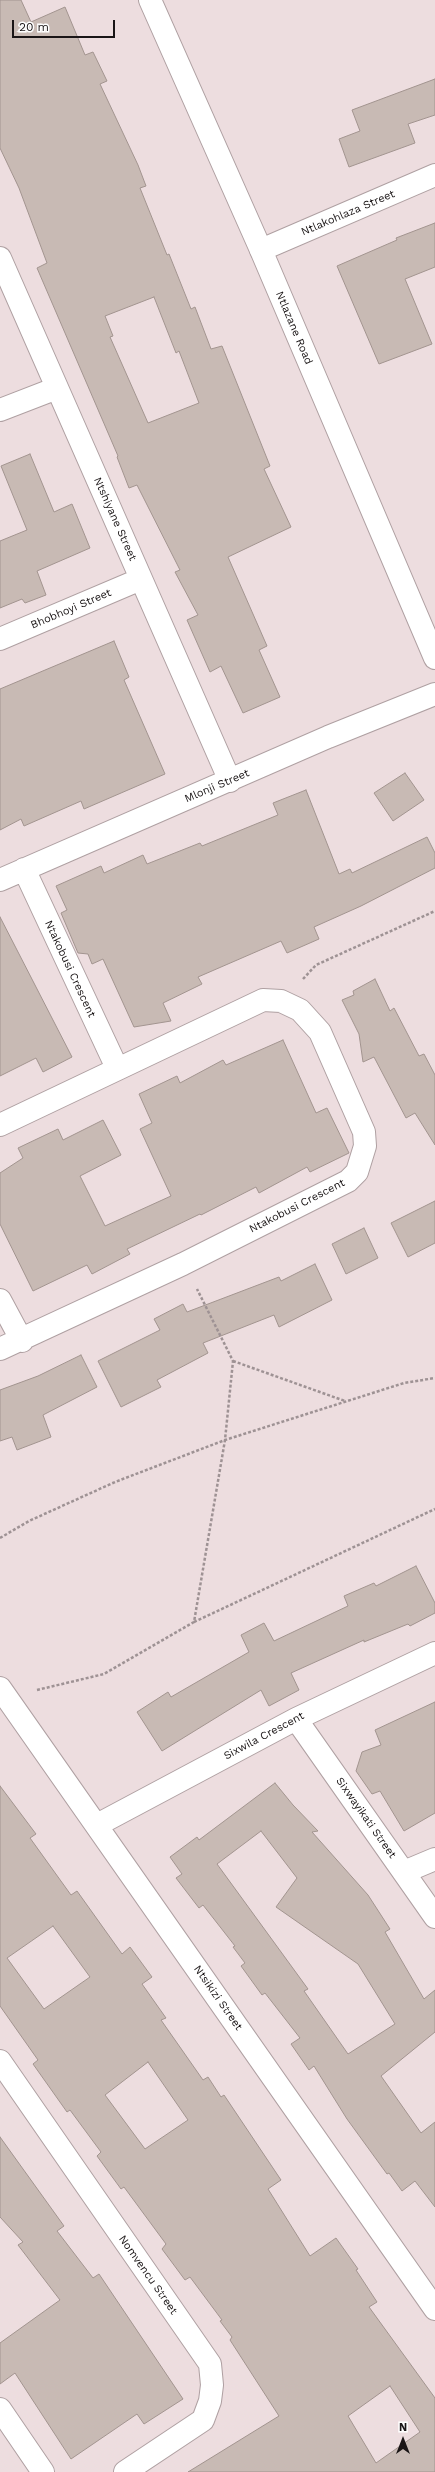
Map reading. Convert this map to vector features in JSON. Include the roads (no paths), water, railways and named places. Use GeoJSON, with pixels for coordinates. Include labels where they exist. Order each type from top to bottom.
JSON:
{"type":"FeatureCollection","features":[{"type":"Feature","properties":{"kind":"street","name":"Ntlazane Road"},"geometry":{"type":"LineString","coordinates":[[150,0],[261,250],[435,658]]}},
{"type":"Feature","properties":{"kind":"street","name":"Ntlakohlaza Street"},"geometry":{"type":"LineString","coordinates":[[261,250],[435,175]]}},
{"type":"Feature","properties":{"kind":"street","name":"Ntshiyane Street"},"geometry":{"type":"LineString","coordinates":[[0,258],[230,781]]}},
{"type":"Feature","properties":{"kind":"street"},"geometry":{"type":"LineString","coordinates":[[0,410],[57,388]]}},
{"type":"Feature","properties":{"kind":"street","name":"Bhobhoyi Street"},"geometry":{"type":"LineString","coordinates":[[0,639],[141,579]]}},
{"type":"Feature","properties":{"kind":"street","name":"Mlonji Street"},"geometry":{"type":"LineString","coordinates":[[0,880],[328,737],[435,694]]}},
{"type":"Feature","properties":{"kind":"street","name":"Ntakobusi Crescent"},"geometry":{"type":"LineString","coordinates":[[24,869],[117,1068]]}},
{"type":"Feature","properties":{"kind":"street","name":"Ntakobusi Crescent"},"geometry":{"type":"LineString","coordinates":[[0,1125],[117,1068],[263,1000],[281,1001],[300,1010],[320,1032],[364,1132],[365,1146],[362,1162],[357,1172],[348,1181],[183,1264],[22,1341],[0,1349]]}},
{"type":"Feature","properties":{"kind":"street"},"geometry":{"type":"LineString","coordinates":[[0,1300],[22,1341]]}},
{"type":"Feature","properties":{"kind":"street","name":"Sixwila Crescent"},"geometry":{"type":"LineString","coordinates":[[97,1825],[296,1719],[435,1653]]}},
{"type":"Feature","properties":{"kind":"street","name":"Ntsikizi Street"},"geometry":{"type":"LineString","coordinates":[[3,1693],[435,2309]]}},
{"type":"Feature","properties":{"kind":"street","name":"Sixwayikati Street"},"geometry":{"type":"LineString","coordinates":[[296,1719],[435,1917]]}},
{"type":"Feature","properties":{"kind":"street"},"geometry":{"type":"LineString","coordinates":[[404,1872],[435,1859]]}},
{"type":"Feature","properties":{"kind":"street","name":"Nomvencu Street"},"geometry":{"type":"LineString","coordinates":[[0,2061],[210,2364],[212,2385],[210,2400],[202,2420],[125,2472]]}},
{"type":"Feature","properties":{"kind":"street"},"geometry":{"type":"LineString","coordinates":[[0,2409],[43,2472]]}}]}
